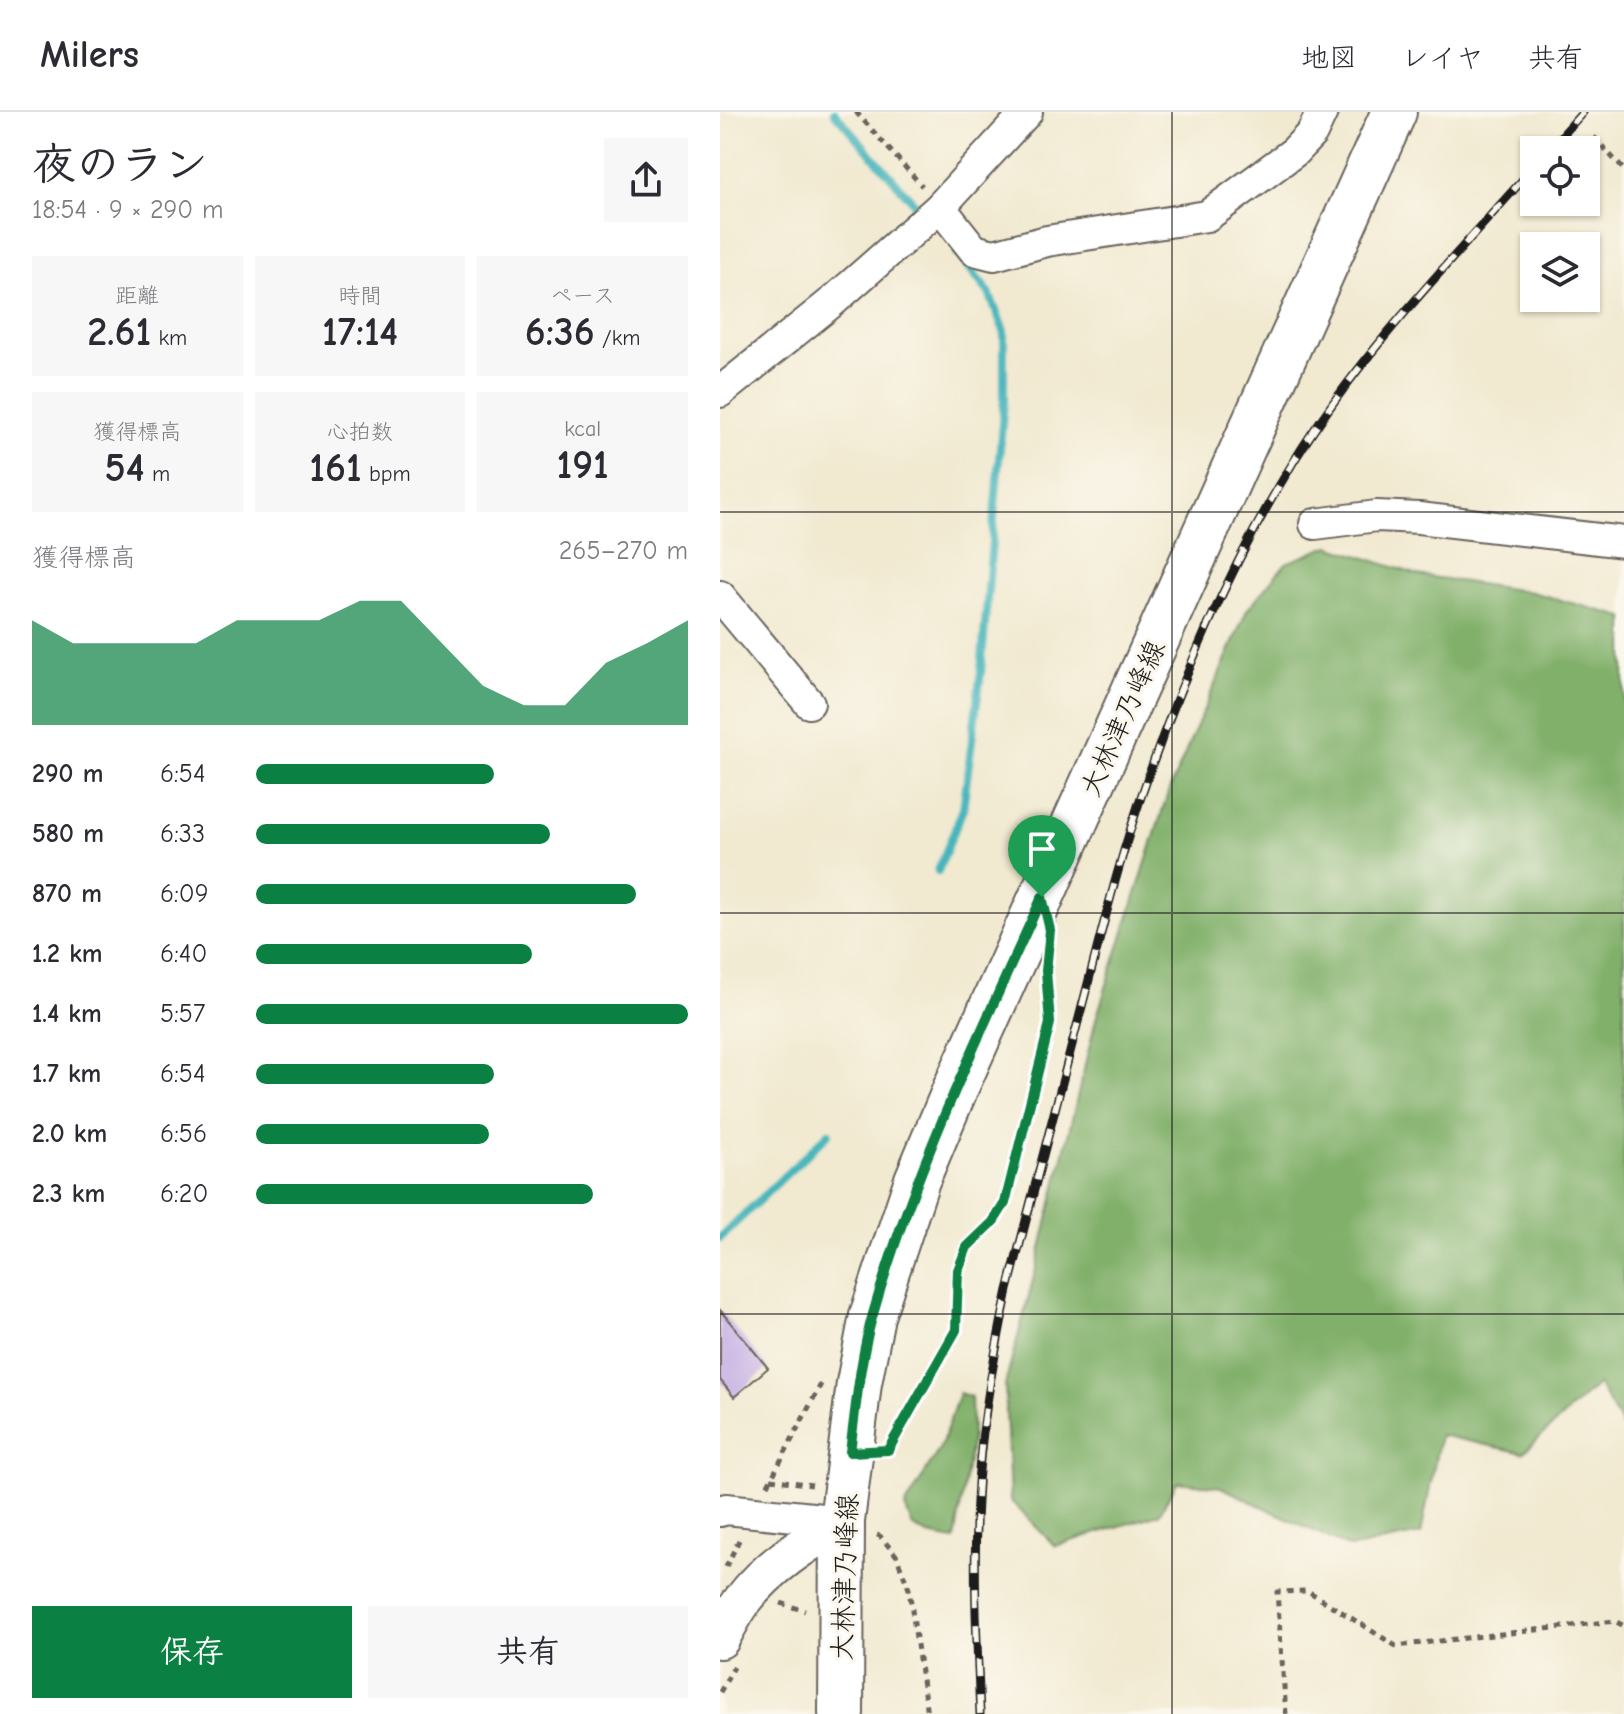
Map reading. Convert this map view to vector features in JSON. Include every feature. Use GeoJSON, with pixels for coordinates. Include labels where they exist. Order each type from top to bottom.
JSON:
{"type":"FeatureCollection","features":[{"type":"Feature","properties":{"kind":"main road","name":"大林津乃峰線"},"geometry":{"type":"LineString","coordinates":[[841,1714],[842,1525],[859,1383],[872,1316],[917,1180],[1394,112]]}},
{"type":"Feature","properties":{"kind":"street"},"geometry":{"type":"LineString","coordinates":[[720,392],[832,302],[933,214],[1027,112]]}},
{"type":"Feature","properties":{"kind":"street"},"geometry":{"type":"LineString","coordinates":[[933,214],[974,250],[994,255],[1047,241],[1207,216],[1294,152],[1312,133],[1322,112]]}},
{"type":"Feature","properties":{"kind":"street"},"geometry":{"type":"LineString","coordinates":[[1315,524],[1377,516],[1419,518],[1624,542]]}},
{"type":"Feature","properties":{"kind":"street"},"geometry":{"type":"LineString","coordinates":[[720,596],[809,703]]}},
{"type":"Feature","properties":{"kind":"street"},"geometry":{"type":"LineString","coordinates":[[720,1511],[754,1512],[842,1525]]}},
{"type":"Feature","properties":{"kind":"street"},"geometry":{"type":"LineString","coordinates":[[727,1652],[741,1602],[762,1578],[793,1551],[842,1525]]}},
{"type":"Feature","properties":{"kind":"path"},"geometry":{"type":"LineString","coordinates":[[856,112],[933,214]]}},
{"type":"Feature","properties":{"kind":"path"},"geometry":{"type":"LineString","coordinates":[[1600,144],[1624,170]]}},
{"type":"Feature","properties":{"kind":"path"},"geometry":{"type":"LineString","coordinates":[[850,1452],[888,1450],[956,1330],[958,1270],[967,1247],[993,1222],[1005,1203],[1047,1038],[1050,1023],[1046,971]]}},
{"type":"Feature","properties":{"kind":"path"},"geometry":{"type":"LineString","coordinates":[[720,1578],[827,1374]]}},
{"type":"Feature","properties":{"kind":"path"},"geometry":{"type":"LineString","coordinates":[[842,1525],[880,1536],[896,1555],[909,1589],[927,1714]]}},
{"type":"Feature","properties":{"kind":"path"},"geometry":{"type":"LineString","coordinates":[[1286,1714],[1277,1592],[1308,1591],[1396,1646],[1615,1621],[1624,1626]]}},
{"type":"Feature","properties":{"kind":"path"},"geometry":{"type":"LineString","coordinates":[[771,1608],[781,1603],[805,1610],[841,1654]]}},
{"type":"Feature","properties":{"kind":"path"},"geometry":{"type":"LineString","coordinates":[[720,1692],[727,1652]]}},
{"type":"Feature","properties":{"kind":"green space"},"geometry":{"type":"Polygon","coordinates":[[[1329,546],[1418,575],[1531,592],[1624,617],[1624,1429],[1598,1384],[1523,1453],[1440,1435],[1421,1534],[1350,1548],[1221,1487],[1177,1482],[1159,1514],[1055,1546],[1010,1500],[1005,1385],[1096,1019],[1168,793],[1247,610],[1286,563],[1329,546]]]}},
{"type":"Feature","properties":{"kind":"green space"},"geometry":{"type":"Polygon","coordinates":[[[959,1393],[971,1397],[972,1437],[955,1540],[928,1535],[913,1527],[905,1507],[941,1446],[959,1393]]]}},
{"type":"Feature","properties":{"kind":"building"},"geometry":{"type":"Polygon","coordinates":[[[720,1310],[768,1368],[734,1397],[720,1380],[720,1310]]]}},
{"type":"Feature","properties":{"kind":"waterway"},"geometry":{"type":"LineString","coordinates":[[834,112],[922,212]]}},
{"type":"Feature","properties":{"kind":"waterway"},"geometry":{"type":"LineString","coordinates":[[938,871],[963,809],[981,672],[1004,400],[1004,331],[989,293],[957,253]]}},
{"type":"Feature","properties":{"kind":"waterway"},"geometry":{"type":"LineString","coordinates":[[720,1238],[829,1133]]}},
{"type":"Feature","properties":{"kind":"railway"},"geometry":{"type":"LineString","coordinates":[[1562,136],[1583,112]]}},
{"type":"Feature","properties":{"kind":"railway"},"geometry":{"type":"LineString","coordinates":[[980,1714],[976,1528],[981,1448],[992,1368],[1008,1290],[1100,936],[1148,777],[1212,615],[1294,461],[1377,346],[1520,183]]}},
{"type":"Feature","properties":{"kind":"route"},"geometry":{"type":"LineString","coordinates":[[1042,897],[1050,930],[1046,971],[1050,1023],[1005,1203],[993,1222],[967,1247],[958,1270],[956,1330],[888,1450],[850,1452],[872,1316],[917,1180],[1042,897]]}}]}
